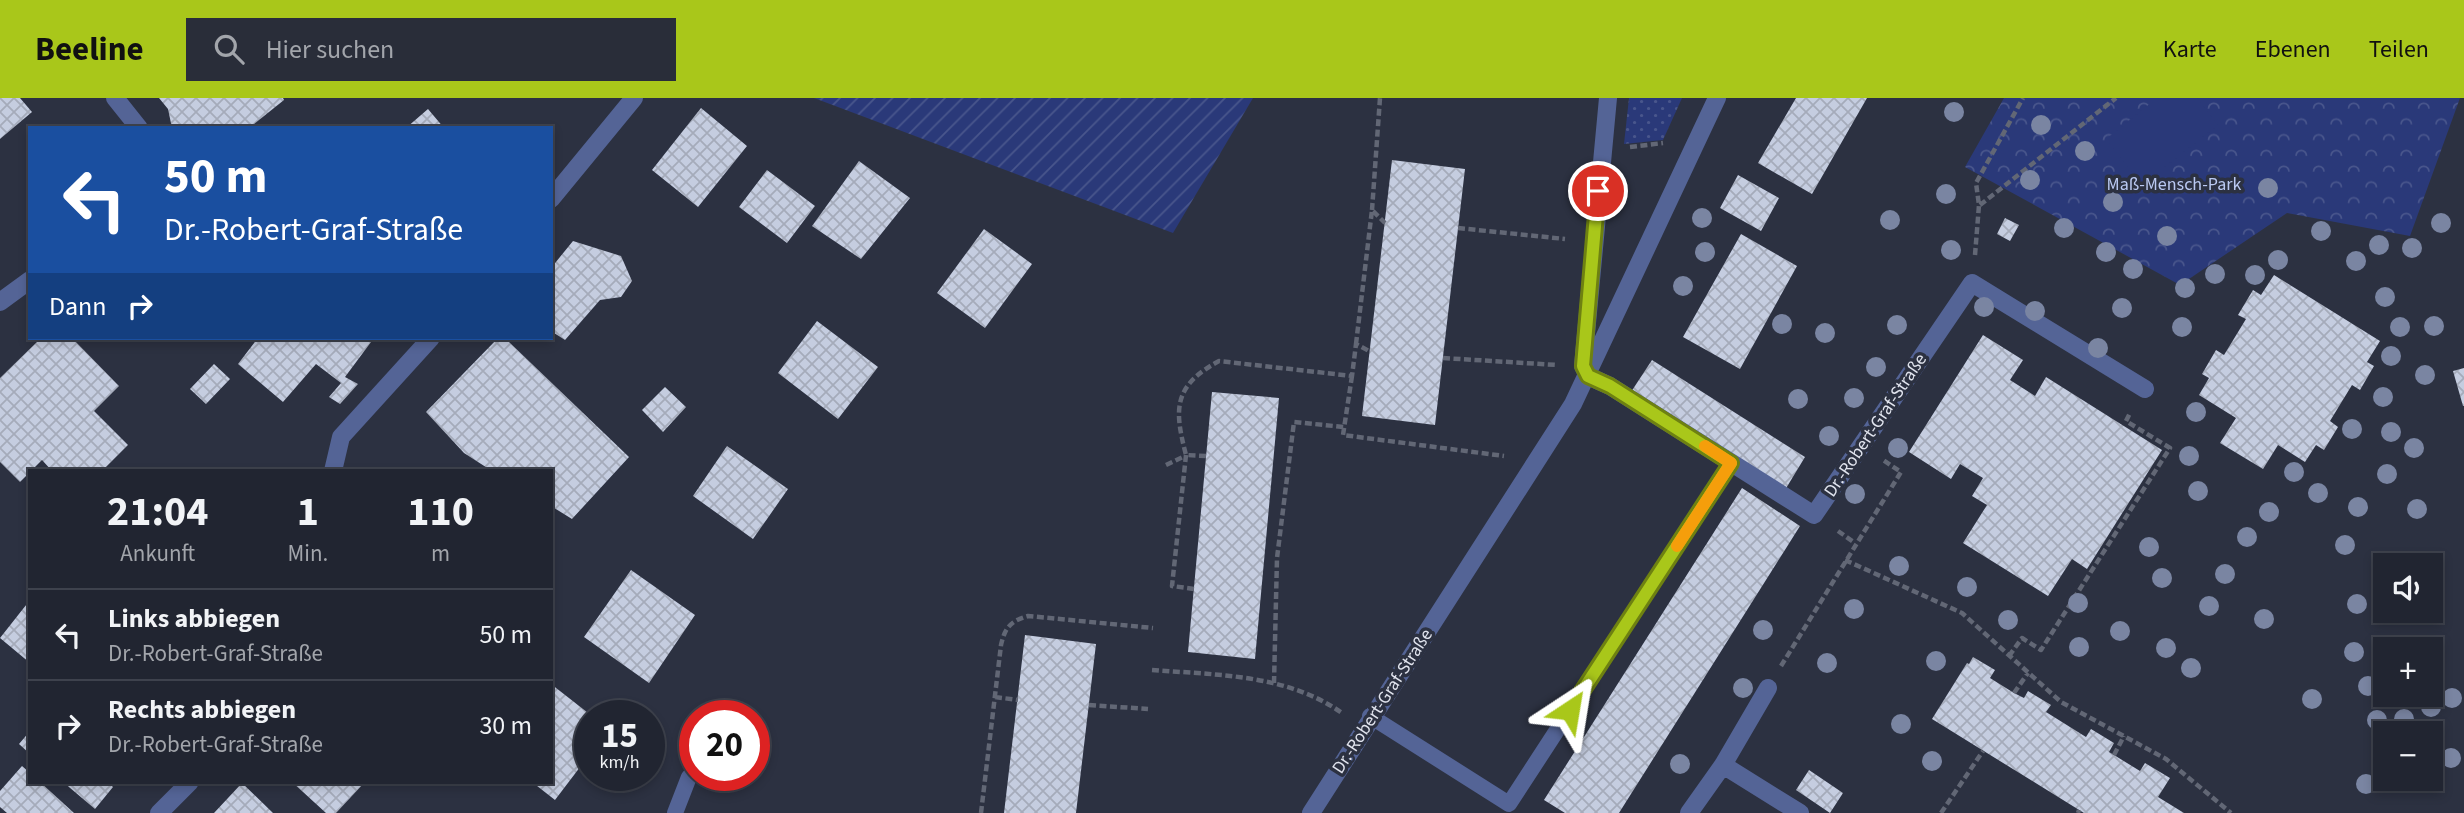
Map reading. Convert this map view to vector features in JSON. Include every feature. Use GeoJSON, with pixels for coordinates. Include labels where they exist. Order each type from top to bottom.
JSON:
{"type":"FeatureCollection","features":[{"type":"Feature","properties":{"kind":"street"},"geometry":{"type":"LineString","coordinates":[[115,98],[137,126]]}},
{"type":"Feature","properties":{"kind":"street"},"geometry":{"type":"LineString","coordinates":[[553,197],[634,98]]}},
{"type":"Feature","properties":{"kind":"street","name":"Dr.-Robert-Graf-Straße"},"geometry":{"type":"LineString","coordinates":[[1585,371],[1608,98]]}},
{"type":"Feature","properties":{"kind":"street","name":"Dr.-Robert-Graf-Straße"},"geometry":{"type":"LineString","coordinates":[[1311,813],[1370,716],[1548,444],[1717,98]]}},
{"type":"Feature","properties":{"kind":"street"},"geometry":{"type":"LineString","coordinates":[[0,302],[28,281]]}},
{"type":"Feature","properties":{"kind":"street"},"geometry":{"type":"LineString","coordinates":[[1972,284],[2145,388]]}},
{"type":"Feature","properties":{"kind":"street","name":"Dr.-Robert-Graf-Straße"},"geometry":{"type":"LineString","coordinates":[[1585,371],[1814,514],[1972,284]]}},
{"type":"Feature","properties":{"kind":"street"},"geometry":{"type":"LineString","coordinates":[[333,469],[341,436],[428,340]]}},
{"type":"Feature","properties":{"kind":"street"},"geometry":{"type":"LineString","coordinates":[[1689,813],[1723,765],[1768,688]]}},
{"type":"Feature","properties":{"kind":"street"},"geometry":{"type":"LineString","coordinates":[[1723,765],[1800,813]]}},
{"type":"Feature","properties":{"kind":"street"},"geometry":{"type":"LineString","coordinates":[[159,813],[188,784]]}},
{"type":"Feature","properties":{"kind":"lane"},"geometry":{"type":"LineString","coordinates":[[1370,716],[1509,804],[1731,463]]}},
{"type":"Feature","properties":{"kind":"lane"},"geometry":{"type":"LineString","coordinates":[[674,813],[683,791]]}},
{"type":"Feature","properties":{"kind":"path"},"geometry":{"type":"LineString","coordinates":[[1380,98],[1372,210],[1343,435],[1504,456]]}},
{"type":"Feature","properties":{"kind":"path"},"geometry":{"type":"LineString","coordinates":[[1972,284],[1979,205],[1976,183],[2022,98]]}},
{"type":"Feature","properties":{"kind":"path"},"geometry":{"type":"LineString","coordinates":[[1979,205],[2116,98]]}},
{"type":"Feature","properties":{"kind":"path"},"geometry":{"type":"LineString","coordinates":[[1603,139],[1633,147],[1664,143],[1690,153]]}},
{"type":"Feature","properties":{"kind":"path"},"geometry":{"type":"LineString","coordinates":[[1372,210],[1385,223]]}},
{"type":"Feature","properties":{"kind":"path"},"geometry":{"type":"LineString","coordinates":[[1458,228],[1565,239]]}},
{"type":"Feature","properties":{"kind":"path"},"geometry":{"type":"LineString","coordinates":[[1356,344],[1369,351]]}},
{"type":"Feature","properties":{"kind":"path"},"geometry":{"type":"LineString","coordinates":[[1443,358],[1585,371]]}},
{"type":"Feature","properties":{"kind":"path"},"geometry":{"type":"LineString","coordinates":[[1194,589],[1172,586],[1186,455],[1177,419],[1180,397],[1194,376],[1219,361],[1352,376]]}},
{"type":"Feature","properties":{"kind":"path"},"geometry":{"type":"LineString","coordinates":[[2009,656],[2022,638],[2041,650],[2170,449],[2126,421],[2145,388]]}},
{"type":"Feature","properties":{"kind":"path"},"geometry":{"type":"LineString","coordinates":[[1274,683],[1277,558],[1294,422],[1344,427]]}},
{"type":"Feature","properties":{"kind":"path"},"geometry":{"type":"LineString","coordinates":[[1166,465],[1186,455],[1206,456]]}},
{"type":"Feature","properties":{"kind":"path"},"geometry":{"type":"LineString","coordinates":[[1768,688],[1901,472]]}},
{"type":"Feature","properties":{"kind":"path"},"geometry":{"type":"LineString","coordinates":[[1845,560],[1962,613],[2061,702],[2166,759],[2231,813]]}},
{"type":"Feature","properties":{"kind":"path"},"geometry":{"type":"LineString","coordinates":[[981,813],[1004,632],[1013,621],[1028,616],[1153,628]]}},
{"type":"Feature","properties":{"kind":"path"},"geometry":{"type":"LineString","coordinates":[[1152,670],[1274,683],[1302,689],[1342,713]]}},
{"type":"Feature","properties":{"kind":"path"},"geometry":{"type":"LineString","coordinates":[[2014,693],[2028,673]]}},
{"type":"Feature","properties":{"kind":"path"},"geometry":{"type":"LineString","coordinates":[[995,696],[1018,700]]}},
{"type":"Feature","properties":{"kind":"path"},"geometry":{"type":"LineString","coordinates":[[1089,705],[1148,709]]}},
{"type":"Feature","properties":{"kind":"path"},"geometry":{"type":"LineString","coordinates":[[2115,755],[2124,736]]}},
{"type":"Feature","properties":{"kind":"path"},"geometry":{"type":"LineString","coordinates":[[1941,813],[1983,751]]}},
{"type":"Feature","properties":{"kind":"path"},"geometry":{"type":"LineString","coordinates":[[2216,813],[2220,805]]}},
{"type":"Feature","properties":{"kind":"green space"},"geometry":{"type":"Polygon","coordinates":[[[814,98],[1253,98],[1173,233],[814,98]]]}},
{"type":"Feature","properties":{"kind":"green space"},"geometry":{"type":"Polygon","coordinates":[[[1629,98],[1682,98],[1663,140],[1624,144],[1629,98]]]}},
{"type":"Feature","properties":{"kind":"green space","name":"Maß-Mensch-Park"},"geometry":{"type":"Polygon","coordinates":[[[2004,98],[2460,98],[2410,236],[2287,213],[2180,285],[1965,167],[2004,98]]]}},
{"type":"Feature","properties":{"kind":"green space"},"geometry":{"type":"Polygon","coordinates":[[[2157,98],[2197,98],[2218,125],[2142,185],[2106,139],[2157,98]]]}},
{"type":"Feature","properties":{"kind":"building"},"geometry":{"type":"Polygon","coordinates":[[[0,98],[20,98],[32,112],[0,139],[0,98]]]}},
{"type":"Feature","properties":{"kind":"building"},"geometry":{"type":"Polygon","coordinates":[[[159,98],[284,100],[252,126],[172,126],[168,109],[159,98]]]}},
{"type":"Feature","properties":{"kind":"building"},"geometry":{"type":"Polygon","coordinates":[[[1796,98],[1867,98],[1812,194],[1758,163],[1796,98]]]}},
{"type":"Feature","properties":{"kind":"building"},"geometry":{"type":"Polygon","coordinates":[[[701,108],[747,146],[698,207],[652,170],[701,108]]]}},
{"type":"Feature","properties":{"kind":"building"},"geometry":{"type":"Polygon","coordinates":[[[428,109],[442,126],[408,126],[428,109]]]}},
{"type":"Feature","properties":{"kind":"building"},"geometry":{"type":"Polygon","coordinates":[[[1392,160],[1465,169],[1435,425],[1362,416],[1392,160]]]}},
{"type":"Feature","properties":{"kind":"building"},"geometry":{"type":"Polygon","coordinates":[[[859,161],[910,198],[861,259],[812,226],[859,161]]]}},
{"type":"Feature","properties":{"kind":"building"},"geometry":{"type":"Polygon","coordinates":[[[767,170],[815,206],[787,243],[739,207],[767,170]]]}},
{"type":"Feature","properties":{"kind":"building"},"geometry":{"type":"Polygon","coordinates":[[[1738,175],[1779,198],[1761,231],[1720,208],[1738,175]]]}},
{"type":"Feature","properties":{"kind":"building"},"geometry":{"type":"Polygon","coordinates":[[[2005,218],[2019,225],[2010,241],[1997,234],[2005,218]]]}},
{"type":"Feature","properties":{"kind":"building"},"geometry":{"type":"Polygon","coordinates":[[[984,229],[1032,264],[985,328],[937,293],[984,229]]]}},
{"type":"Feature","properties":{"kind":"building"},"geometry":{"type":"Polygon","coordinates":[[[1741,234],[1797,266],[1740,369],[1683,337],[1741,234]]]}},
{"type":"Feature","properties":{"kind":"building"},"geometry":{"type":"Polygon","coordinates":[[[573,241],[621,256],[632,281],[621,297],[600,300],[565,340],[553,332],[553,266],[573,241]]]}},
{"type":"Feature","properties":{"kind":"building"},"geometry":{"type":"Polygon","coordinates":[[[2274,275],[2380,341],[2367,362],[2374,366],[2360,390],[2352,385],[2330,421],[2338,427],[2324,450],[2316,445],[2305,462],[2278,445],[2263,469],[2220,443],[2236,418],[2199,395],[2209,378],[2202,374],[2216,350],[2224,355],[2246,319],[2238,315],[2253,290],[2261,295],[2274,275]]]}},
{"type":"Feature","properties":{"kind":"building"},"geometry":{"type":"Polygon","coordinates":[[[817,321],[878,367],[838,419],[778,373],[817,321]]]}},
{"type":"Feature","properties":{"kind":"building"},"geometry":{"type":"Polygon","coordinates":[[[1983,335],[2023,360],[2010,380],[2035,396],[2046,377],[2162,450],[2087,569],[2072,559],[2048,596],[1963,543],[1987,505],[1972,496],[1983,478],[1960,464],[1951,479],[1909,452],[1983,335]]]}},
{"type":"Feature","properties":{"kind":"building"},"geometry":{"type":"Polygon","coordinates":[[[39,340],[74,340],[119,386],[94,411],[128,445],[104,469],[50,469],[42,460],[33,469],[28,469],[28,474],[20,482],[0,462],[0,378],[39,340]]]}},
{"type":"Feature","properties":{"kind":"building"},"geometry":{"type":"Polygon","coordinates":[[[256,340],[373,340],[345,377],[358,384],[340,404],[329,397],[341,383],[316,364],[283,402],[238,364],[256,340]]]}},
{"type":"Feature","properties":{"kind":"building"},"geometry":{"type":"Polygon","coordinates":[[[496,340],[507,340],[629,457],[572,519],[553,507],[553,469],[489,469],[464,453],[426,412],[496,340]]]}},
{"type":"Feature","properties":{"kind":"building"},"geometry":{"type":"Polygon","coordinates":[[[1652,360],[1805,457],[1785,490],[1631,392],[1652,360]]]}},
{"type":"Feature","properties":{"kind":"building"},"geometry":{"type":"Polygon","coordinates":[[[214,364],[230,379],[206,404],[190,389],[214,364]]]}},
{"type":"Feature","properties":{"kind":"building"},"geometry":{"type":"Polygon","coordinates":[[[2464,368],[2464,406],[2463,406],[2453,371],[2464,368]]]}},
{"type":"Feature","properties":{"kind":"building"},"geometry":{"type":"Polygon","coordinates":[[[665,387],[686,407],[663,432],[642,410],[665,387]]]}},
{"type":"Feature","properties":{"kind":"building"},"geometry":{"type":"Polygon","coordinates":[[[1212,392],[1279,398],[1255,659],[1188,652],[1212,392]]]}},
{"type":"Feature","properties":{"kind":"building"},"geometry":{"type":"Polygon","coordinates":[[[727,446],[788,489],[753,539],[693,496],[727,446]]]}},
{"type":"Feature","properties":{"kind":"building"},"geometry":{"type":"Polygon","coordinates":[[[1742,488],[1800,526],[1619,813],[1565,813],[1544,800],[1742,488]]]}},
{"type":"Feature","properties":{"kind":"building"},"geometry":{"type":"Polygon","coordinates":[[[631,570],[695,615],[649,683],[584,637],[631,570]]]}},
{"type":"Feature","properties":{"kind":"building"},"geometry":{"type":"Polygon","coordinates":[[[28,603],[28,661],[0,638],[28,603]]]}},
{"type":"Feature","properties":{"kind":"building"},"geometry":{"type":"Polygon","coordinates":[[[1025,635],[1096,644],[1076,813],[1004,813],[1025,635]]]}},
{"type":"Feature","properties":{"kind":"building"},"geometry":{"type":"Polygon","coordinates":[[[1973,657],[1995,670],[1990,678],[2024,698],[2028,691],[2051,705],[2046,712],[2086,737],[2091,729],[2114,743],[2109,752],[2140,771],[2145,763],[2170,778],[2158,797],[2184,813],[2084,813],[1932,719],[1973,657]]]}},
{"type":"Feature","properties":{"kind":"building"},"geometry":{"type":"Polygon","coordinates":[[[553,686],[574,702],[574,775],[555,800],[535,784],[553,784],[553,686]]]}},
{"type":"Feature","properties":{"kind":"building"},"geometry":{"type":"Polygon","coordinates":[[[28,733],[28,752],[19,744],[28,733]]]}},
{"type":"Feature","properties":{"kind":"building"},"geometry":{"type":"Polygon","coordinates":[[[22,766],[28,771],[28,784],[42,784],[74,813],[7,813],[0,807],[0,791],[22,766]]]}},
{"type":"Feature","properties":{"kind":"building"},"geometry":{"type":"Polygon","coordinates":[[[1809,770],[1843,793],[1830,813],[1796,790],[1809,770]]]}},
{"type":"Feature","properties":{"kind":"building"},"geometry":{"type":"Polygon","coordinates":[[[65,784],[110,784],[113,787],[95,809],[65,784]]]}},
{"type":"Feature","properties":{"kind":"building"},"geometry":{"type":"Polygon","coordinates":[[[243,784],[273,813],[214,813],[243,784]]]}},
{"type":"Feature","properties":{"kind":"building"},"geometry":{"type":"Polygon","coordinates":[[[294,784],[363,784],[336,813],[326,813],[294,784]]]}},
{"type":"Feature","properties":{"kind":"slow traffic"},"geometry":{"type":"LineString","coordinates":[[1677,546],[1731,463],[1705,446]]}},
{"type":"Feature","properties":{"kind":"route"},"geometry":{"type":"LineString","coordinates":[[1570,710],[1731,463],[1610,386],[1588,376],[1583,366],[1598,191]]}}]}
